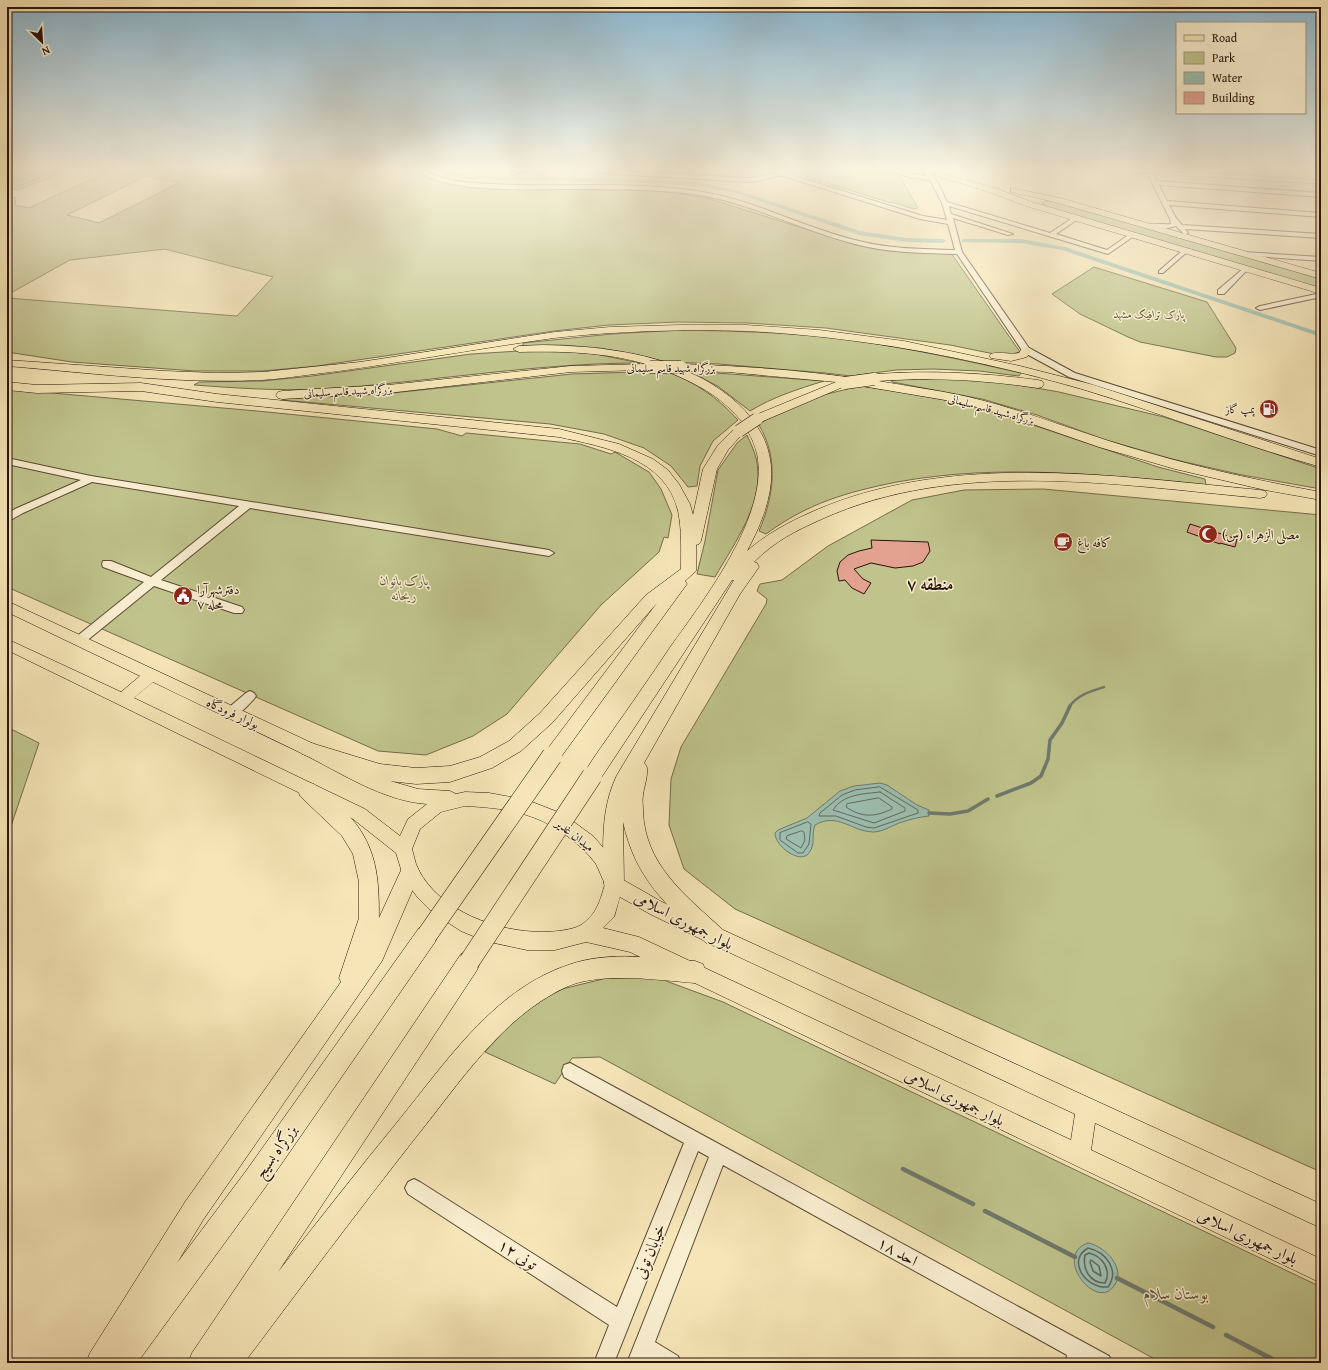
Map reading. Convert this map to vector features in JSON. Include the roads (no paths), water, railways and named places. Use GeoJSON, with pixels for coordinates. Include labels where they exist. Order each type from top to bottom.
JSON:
{"type":"FeatureCollection","features":[{"type":"Feature","properties":{"kind":"highway"},"geometry":{"type":"LineString","coordinates":[[360,365],[555,335],[618,330],[679,328],[746,328],[819,333],[904,344],[951,347],[1002,358],[1023,355],[1026,350]]}},
{"type":"Feature","properties":{"kind":"highway"},"geometry":{"type":"LineString","coordinates":[[904,344],[1048,376],[1090,388],[1321,463]]}},
{"type":"Feature","properties":{"kind":"highway"},"geometry":{"type":"LineString","coordinates":[[202,1363],[592,776],[715,594],[734,561],[755,519],[762,499],[765,478],[764,457],[758,438],[746,420],[727,400],[706,385],[680,372],[643,360],[601,352],[559,349],[522,349],[472,352],[360,365]]}},
{"type":"Feature","properties":{"kind":"highway"},"geometry":{"type":"LineString","coordinates":[[7,355],[98,370]]}},
{"type":"Feature","properties":{"kind":"highway","name":"بزرگراه شهید قاسم سلیمانی"},"geometry":{"type":"LineString","coordinates":[[7,363],[216,377],[270,375],[360,365]]}},
{"type":"Feature","properties":{"kind":"highway","name":"بزرگراه شهید قاسم سلیمانی"},"geometry":{"type":"LineString","coordinates":[[7,373],[141,387],[275,395],[388,389],[571,370],[650,367],[736,369],[831,378],[964,400],[1028,418],[1104,444],[1180,466],[1321,498]]}},
{"type":"Feature","properties":{"kind":"highway"},"geometry":{"type":"LineString","coordinates":[[308,749],[380,772],[416,776],[450,774],[486,763],[515,746],[546,718],[651,599],[688,571],[710,469],[723,448],[739,431],[757,419],[845,383],[909,375],[949,374],[1005,379],[1046,385],[1168,413]]}},
{"type":"Feature","properties":{"kind":"highway"},"geometry":{"type":"LineString","coordinates":[[7,386],[37,389],[141,387],[216,398],[559,433],[611,445],[640,457],[656,466],[672,482],[683,503],[687,522],[688,571]]}},
{"type":"Feature","properties":{"kind":"highway"},"geometry":{"type":"LineString","coordinates":[[715,594],[757,551],[786,528],[827,509],[874,493],[937,483],[1007,477],[1084,480],[1321,498]]}},
{"type":"Feature","properties":{"kind":"highway"},"geometry":{"type":"LineString","coordinates":[[614,884],[612,831],[615,809],[624,781],[734,591],[745,575],[778,541],[827,509]]}},
{"type":"Feature","properties":{"kind":"highway","name":"بزرگراه بسیج"},"geometry":{"type":"LineString","coordinates":[[120,1363],[255,1180],[552,756],[688,571]]}},
{"type":"Feature","properties":{"kind":"highway"},"geometry":{"type":"LineString","coordinates":[[641,752],[633,785],[632,815],[637,846],[653,874],[674,899],[714,936]]}},
{"type":"Feature","properties":{"kind":"highway"},"geometry":{"type":"LineString","coordinates":[[307,790],[349,830],[362,852],[369,882],[369,918],[343,999]]}},
{"type":"Feature","properties":{"kind":"highway"},"geometry":{"type":"LineString","coordinates":[[100,1363],[194,1211],[374,954],[410,873]]}},
{"type":"Feature","properties":{"kind":"highway"},"geometry":{"type":"LineString","coordinates":[[226,1363],[380,1162],[446,1080],[495,1024],[525,1000],[558,980],[593,969],[629,968],[695,972]]}},
{"type":"Feature","properties":{"kind":"main road"},"geometry":{"type":"LineString","coordinates":[[1125,233],[1321,291]]}},
{"type":"Feature","properties":{"kind":"main road"},"geometry":{"type":"LineString","coordinates":[[1172,233],[1321,276]]}},
{"type":"Feature","properties":{"kind":"main road","name":"بولوار فرودگاه"},"geometry":{"type":"LineString","coordinates":[[7,606],[308,749],[376,784],[418,796],[464,799]]}},
{"type":"Feature","properties":{"kind":"main road"},"geometry":{"type":"LineString","coordinates":[[7,644],[123,699],[307,790],[360,814],[403,849],[410,873],[424,892],[438,906],[453,916],[485,932],[527,941],[555,941],[586,933],[607,911],[614,884]]}},
{"type":"Feature","properties":{"kind":"main road"},"geometry":{"type":"LineString","coordinates":[[123,699],[151,674]]}},
{"type":"Feature","properties":{"kind":"main road","name":"میدان غدیر"},"geometry":{"type":"LineString","coordinates":[[403,849],[414,824],[436,806],[464,799],[510,803],[527,807],[557,820],[587,841],[602,859],[614,884]]}},
{"type":"Feature","properties":{"kind":"main road","name":"بلوار جمهوری اسلامی"},"geometry":{"type":"LineString","coordinates":[[614,884],[656,908],[714,936],[1321,1216]]}},
{"type":"Feature","properties":{"kind":"main road","name":"بلوار جمهوری اسلامی"},"geometry":{"type":"LineString","coordinates":[[586,933],[632,943],[1321,1271]]}},
{"type":"Feature","properties":{"kind":"main road"},"geometry":{"type":"LineString","coordinates":[[1079,1156],[1088,1109]]}},
{"type":"Feature","properties":{"kind":"street"},"geometry":{"type":"LineString","coordinates":[[827,233],[850,241],[878,247],[902,250],[959,252]]}},
{"type":"Feature","properties":{"kind":"street"},"geometry":{"type":"LineString","coordinates":[[954,233],[959,252],[1026,350],[1072,375],[1321,453]]}},
{"type":"Feature","properties":{"kind":"street"},"geometry":{"type":"LineString","coordinates":[[1043,233],[1108,252],[1132,235]]}},
{"type":"Feature","properties":{"kind":"street"},"geometry":{"type":"LineString","coordinates":[[1185,233],[1192,239]]}},
{"type":"Feature","properties":{"kind":"street"},"geometry":{"type":"LineString","coordinates":[[1278,233],[1321,236]]}},
{"type":"Feature","properties":{"kind":"street"},"geometry":{"type":"LineString","coordinates":[[1160,272],[1185,251]]}},
{"type":"Feature","properties":{"kind":"street"},"geometry":{"type":"LineString","coordinates":[[1243,254],[1321,259]]}},
{"type":"Feature","properties":{"kind":"street"},"geometry":{"type":"LineString","coordinates":[[1221,292],[1245,269]]}},
{"type":"Feature","properties":{"kind":"street"},"geometry":{"type":"LineString","coordinates":[[1260,308],[1321,295]]}},
{"type":"Feature","properties":{"kind":"street"},"geometry":{"type":"LineString","coordinates":[[7,461],[91,479],[549,553]]}},
{"type":"Feature","properties":{"kind":"street"},"geometry":{"type":"LineString","coordinates":[[7,518],[19,511],[91,479]]}},
{"type":"Feature","properties":{"kind":"street"},"geometry":{"type":"LineString","coordinates":[[80,640],[248,504]]}},
{"type":"Feature","properties":{"kind":"street"},"geometry":{"type":"LineString","coordinates":[[108,564],[151,581],[238,610]]}},
{"type":"Feature","properties":{"kind":"street"},"geometry":{"type":"LineString","coordinates":[[231,712],[250,696]]}},
{"type":"Feature","properties":{"kind":"street","name":"احد ۱۸"},"geometry":{"type":"LineString","coordinates":[[570,1071],[719,1153],[1077,1356],[1102,1363]]}},
{"type":"Feature","properties":{"kind":"street","name":"خیابان تونی"},"geometry":{"type":"LineString","coordinates":[[604,1363],[694,1139]]}},
{"type":"Feature","properties":{"kind":"street","name":"خیابان تونی"},"geometry":{"type":"LineString","coordinates":[[641,1354],[719,1153]]}},
{"type":"Feature","properties":{"kind":"street","name":"تونی ۱۲"},"geometry":{"type":"LineString","coordinates":[[414,1188],[621,1321]]}},
{"type":"Feature","properties":{"kind":"street"},"geometry":{"type":"LineString","coordinates":[[641,1354],[671,1363]]}},
{"type":"Feature","properties":{"kind":"water"},"geometry":{"type":"Polygon","coordinates":[[[880,783],[887,785],[917,805],[929,810],[929,816],[899,823],[877,832],[857,829],[837,821],[831,820],[823,822],[815,825],[811,850],[805,856],[800,857],[783,848],[776,838],[775,833],[778,830],[807,818],[840,791],[854,786],[880,783]]]}},
{"type":"Feature","properties":{"kind":"water"},"geometry":{"type":"Polygon","coordinates":[[[1088,1243],[1095,1245],[1107,1253],[1116,1266],[1118,1273],[1117,1279],[1114,1286],[1106,1292],[1097,1292],[1088,1287],[1081,1279],[1076,1269],[1074,1258],[1078,1249],[1088,1243]]]}},
{"type":"Feature","properties":{"kind":"waterway"},"geometry":{"type":"LineString","coordinates":[[859,233],[906,240],[943,241]]}},
{"type":"Feature","properties":{"kind":"waterway"},"geometry":{"type":"LineString","coordinates":[[964,241],[1021,241],[1063,248],[1321,335]]}},
{"type":"Feature","properties":{"kind":"waterway"},"geometry":{"type":"LineString","coordinates":[[1069,707],[1080,696],[1104,687]]}},
{"type":"Feature","properties":{"kind":"waterway"},"geometry":{"type":"LineString","coordinates":[[997,796],[1031,783],[1041,776],[1048,759],[1050,740],[1062,723],[1070,706]]}},
{"type":"Feature","properties":{"kind":"waterway"},"geometry":{"type":"LineString","coordinates":[[929,813],[950,814],[968,811],[988,799]]}},
{"type":"Feature","properties":{"kind":"waterway"},"geometry":{"type":"LineString","coordinates":[[903,1169],[973,1204]]}},
{"type":"Feature","properties":{"kind":"waterway"},"geometry":{"type":"LineString","coordinates":[[985,1211],[1075,1257]]}},
{"type":"Feature","properties":{"kind":"waterway"},"geometry":{"type":"LineString","coordinates":[[1117,1278],[1213,1327]]}},
{"type":"Feature","properties":{"kind":"waterway"},"geometry":{"type":"LineString","coordinates":[[1226,1335],[1280,1363]]}},
{"type":"Feature","properties":{"kind":"place","name":"پمپ گاز"},"geometry":{"type":"Point","coordinates":[1269,409]}},
{"type":"Feature","properties":{"kind":"place","name":"مصلی الزهراء (س)"},"geometry":{"type":"Point","coordinates":[1208,534]}},
{"type":"Feature","properties":{"kind":"place","name":"کافه باغ"},"geometry":{"type":"Point","coordinates":[1063,542]}},
{"type":"Feature","properties":{"kind":"place","name":"دفترشهرآرا محله ۷"},"geometry":{"type":"Point","coordinates":[183,596]}},
{"type":"Feature","properties":{"kind":"district","name":"منطقه ۷"},"geometry":{"type":"Point","coordinates":[930,583]}},
{"type":"Feature","properties":{"kind":"park label","name":"پارک ترافیک مشهد"},"geometry":{"type":"Point","coordinates":[1149,314]}},
{"type":"Feature","properties":{"kind":"park label","name":"پارک بانوان ریحانه"},"geometry":{"type":"Point","coordinates":[404,588]}},
{"type":"Feature","properties":{"kind":"park label","name":"بوستان سلام"},"geometry":{"type":"Point","coordinates":[1176,1293]}}]}
